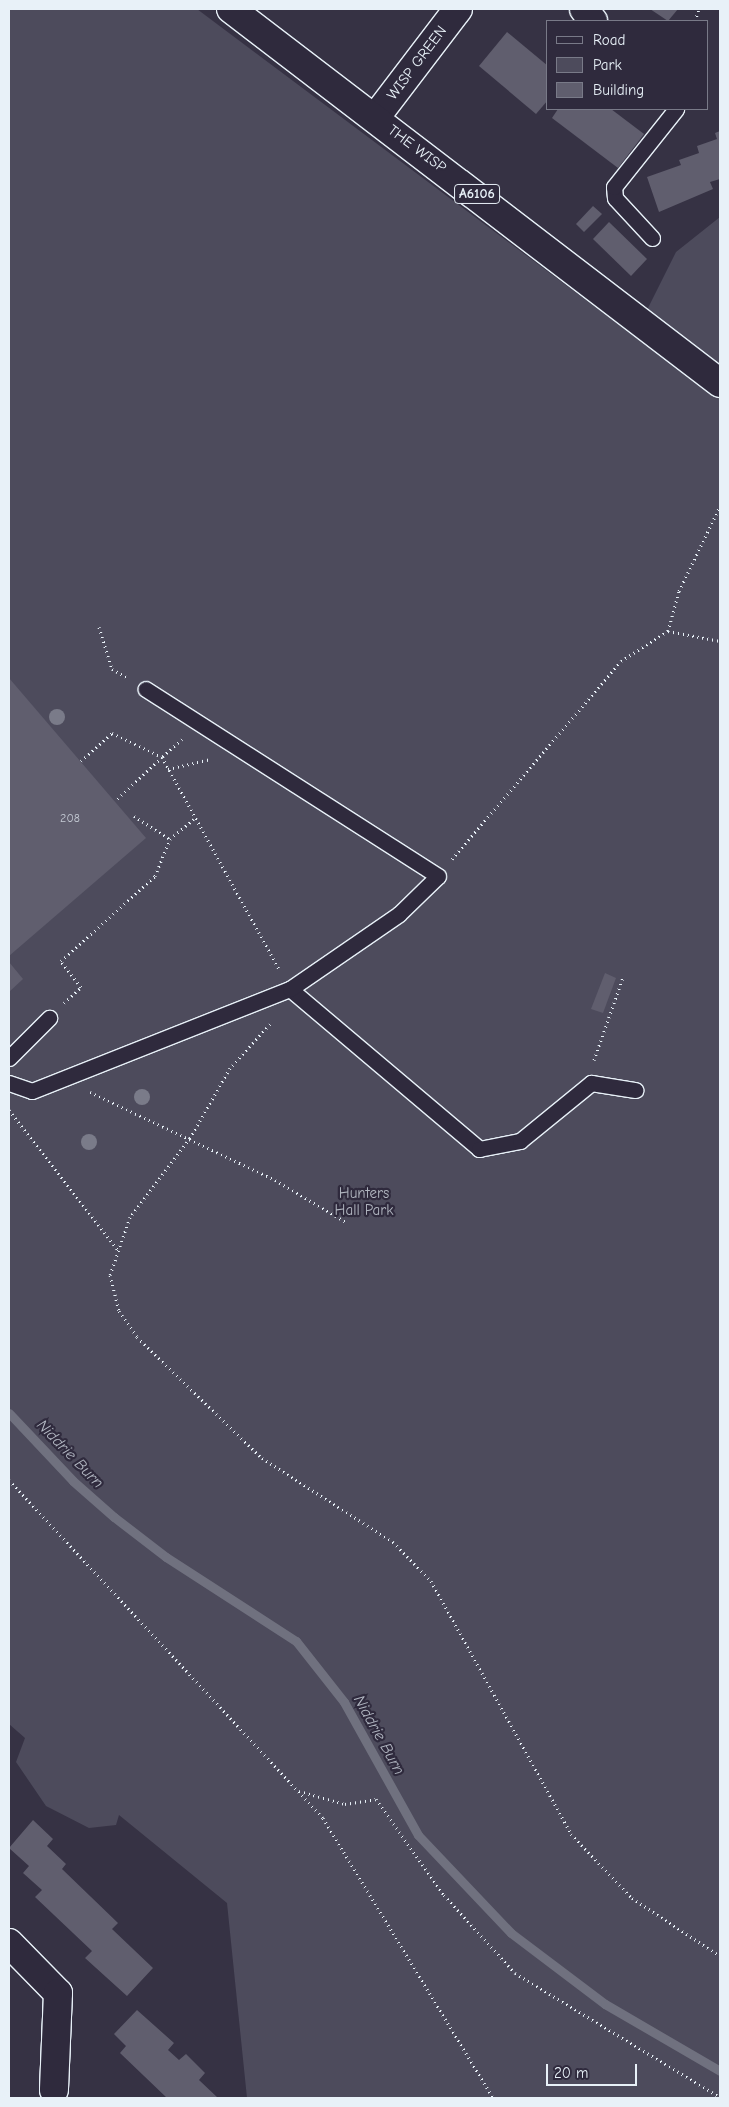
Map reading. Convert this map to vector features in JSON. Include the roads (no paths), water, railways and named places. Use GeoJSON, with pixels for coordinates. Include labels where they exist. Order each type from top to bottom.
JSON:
{"type":"FeatureCollection","features":[{"type":"Feature","properties":{"kind":"main road","name":"THE WISP"},"geometry":{"type":"LineString","coordinates":[[231,9],[376,118],[720,383]]}},
{"type":"Feature","properties":{"kind":"main road","name":"WISP GREEN"},"geometry":{"type":"LineString","coordinates":[[376,118],[458,9]]}},
{"type":"Feature","properties":{"kind":"main road"},"geometry":{"type":"LineString","coordinates":[[584,9],[592,20]]}},
{"type":"Feature","properties":{"kind":"main road"},"geometry":{"type":"LineString","coordinates":[[9,1943],[58,1993],[54,2090]]}},
{"type":"Feature","properties":{"kind":"lane"},"geometry":{"type":"LineString","coordinates":[[652,238],[616,198],[614,187],[675,110]]}},
{"type":"Feature","properties":{"kind":"lane"},"geometry":{"type":"LineString","coordinates":[[9,1083],[32,1091],[290,989],[399,914],[438,876],[246,750],[146,689]]}},
{"type":"Feature","properties":{"kind":"lane"},"geometry":{"type":"LineString","coordinates":[[290,989],[479,1150],[520,1141],[591,1083],[635,1090]]}},
{"type":"Feature","properties":{"kind":"lane"},"geometry":{"type":"LineString","coordinates":[[9,1058],[49,1018]]}},
{"type":"Feature","properties":{"kind":"waterway","name":"Niddrie Burn"},"geometry":{"type":"LineString","coordinates":[[9,1413],[73,1481],[114,1517],[166,1557],[296,1641],[344,1702],[418,1835],[511,1933],[605,2004],[720,2071]]}},
{"type":"Feature","properties":{"kind":"park label","name":"Hunters Hall Park"},"geometry":{"type":"Point","coordinates":[364,1202]}}]}
